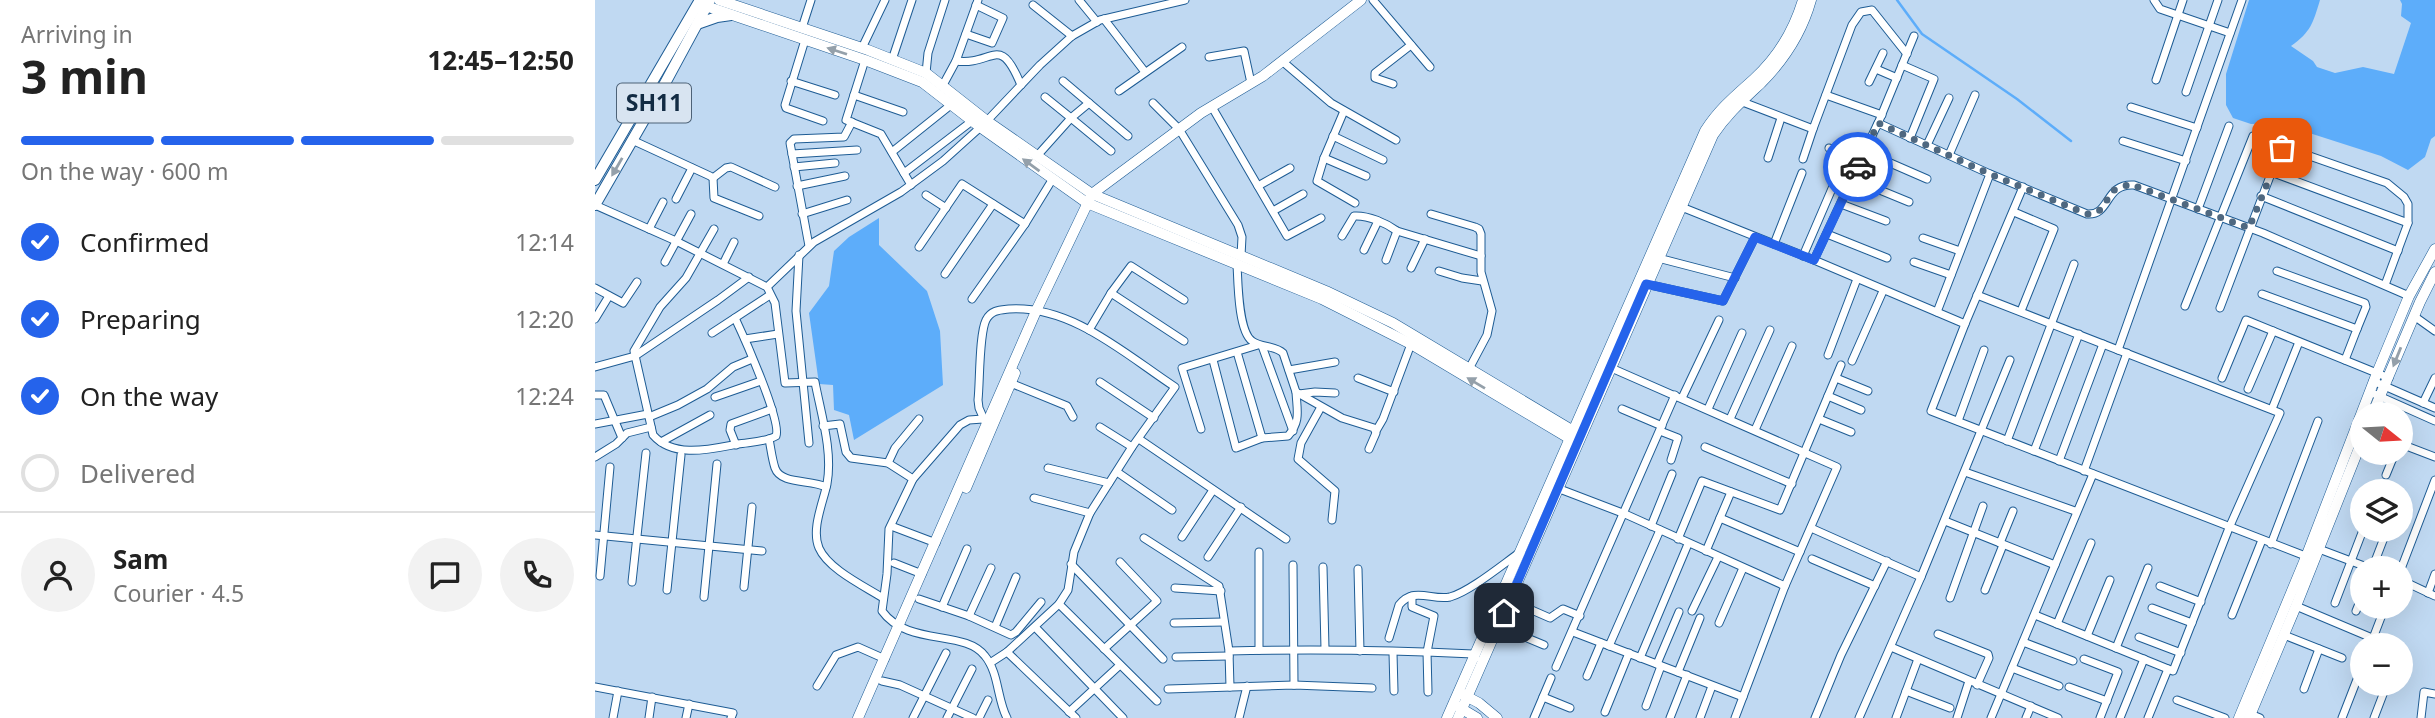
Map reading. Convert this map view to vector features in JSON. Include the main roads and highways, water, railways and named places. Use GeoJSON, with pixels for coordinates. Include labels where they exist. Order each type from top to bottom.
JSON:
{"type":"FeatureCollection","features":[{"type":"Feature","properties":{"kind":"main road","name":"SH11"},"geometry":{"type":"LineString","coordinates":[[595,205],[697,24],[703,3]]}},
{"type":"Feature","properties":{"kind":"main road","name":"SH11"},"geometry":{"type":"LineString","coordinates":[[595,180],[703,3]]}},
{"type":"Feature","properties":{"kind":"main road"},"geometry":{"type":"LineString","coordinates":[[697,24],[711,18],[730,15]]}},
{"type":"Feature","properties":{"kind":"water"},"geometry":{"type":"Polygon","coordinates":[[[2249,0],[2320,0],[2310,26],[2291,46],[2313,61],[2317,67],[2335,73],[2363,67],[2394,74],[2411,23],[2401,16],[2400,0],[2435,0],[2435,136],[2431,139],[2425,157],[2408,170],[2381,156],[2278,123],[2251,124],[2233,118],[2226,105],[2226,74],[2249,0]]]}},
{"type":"Feature","properties":{"kind":"water"},"geometry":{"type":"Polygon","coordinates":[[[879,218],[879,245],[927,291],[940,331],[943,385],[854,440],[849,415],[834,410],[833,385],[819,384],[809,313],[829,286],[834,251],[849,237],[879,218]]]}},
{"type":"Feature","properties":{"kind":"waterway"},"geometry":{"type":"LineString","coordinates":[[1897,0],[1922,34],[2017,99],[2071,141]]}}]}
